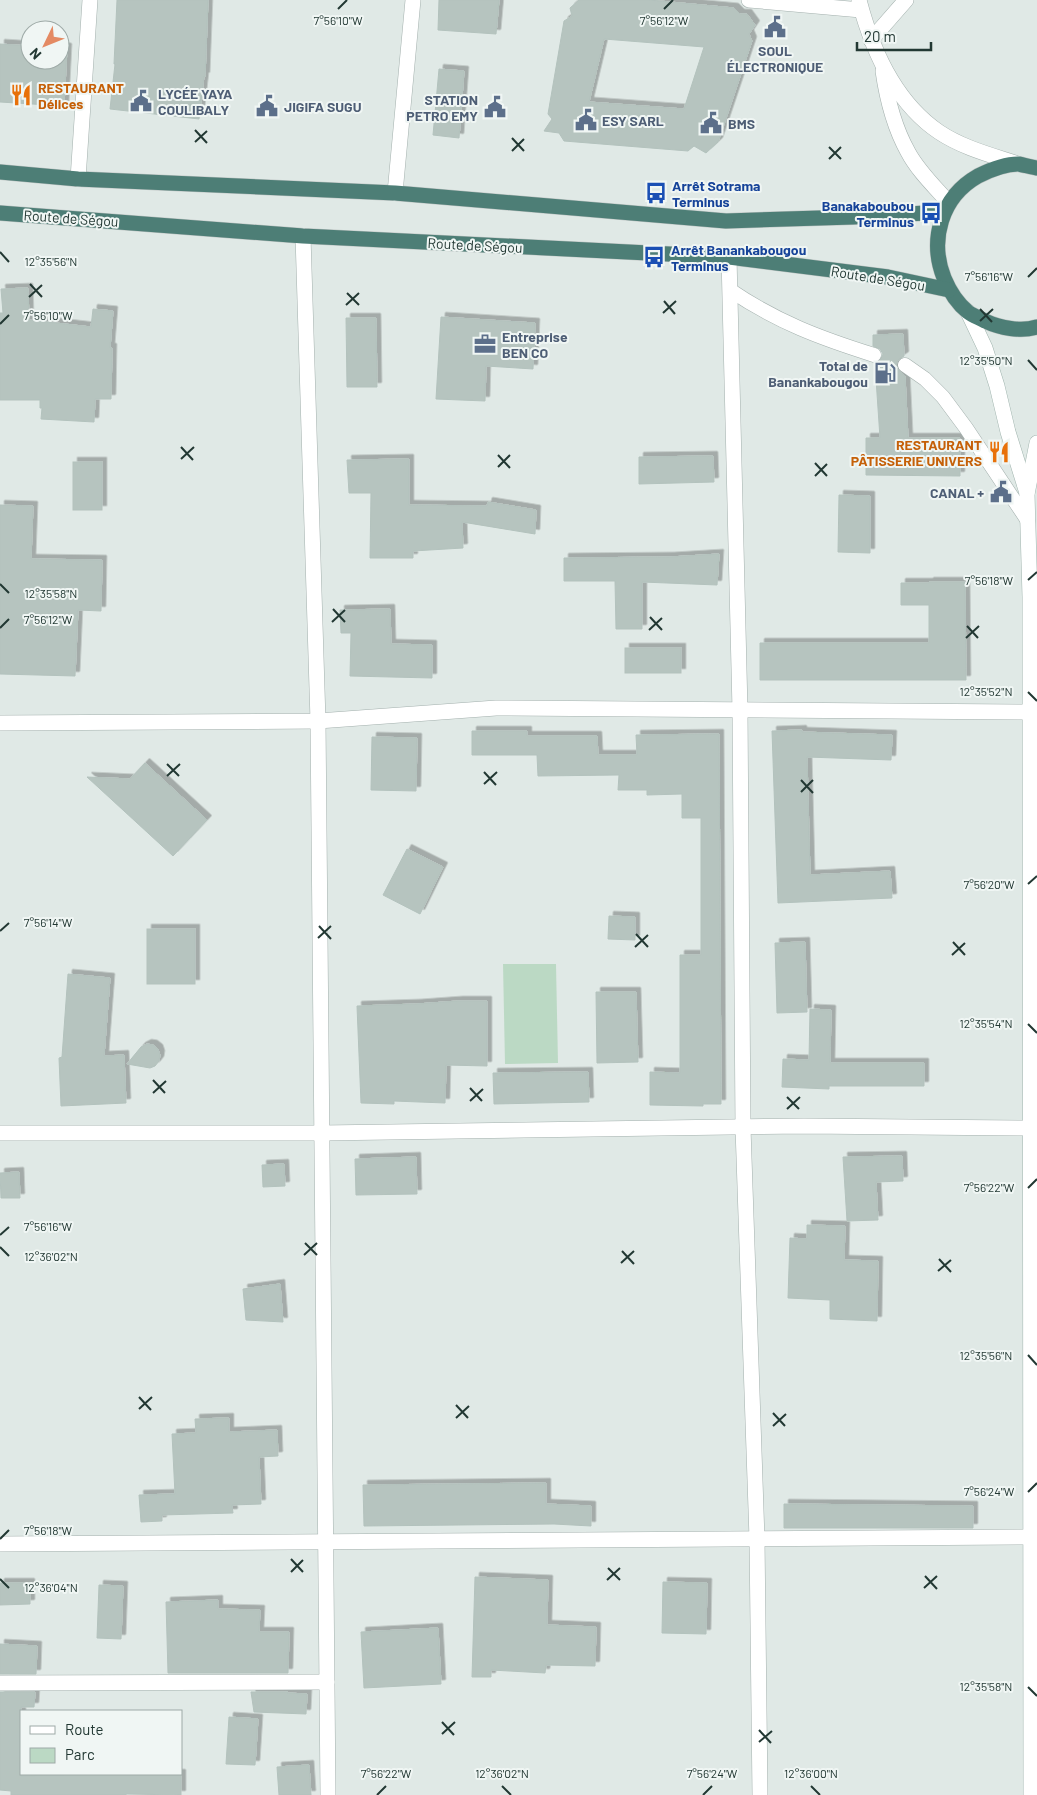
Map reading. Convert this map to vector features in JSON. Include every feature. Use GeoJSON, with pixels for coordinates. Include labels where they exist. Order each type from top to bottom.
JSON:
{"type":"FeatureCollection","features":[{"type":"Feature","properties":{"kind":"highway","name":"Route de Ségou"},"geometry":{"type":"LineString","coordinates":[[1037,168],[1018,164],[991,169],[967,182],[947,207],[937,238],[938,264],[948,290],[968,312],[997,327],[1030,329],[1037,327]]}},
{"type":"Feature","properties":{"kind":"highway"},"geometry":{"type":"LineString","coordinates":[[0,172],[78,178],[395,193],[726,221],[853,218],[947,207]]}},
{"type":"Feature","properties":{"kind":"highway","name":"Route de Ségou"},"geometry":{"type":"LineString","coordinates":[[0,212],[303,236],[729,257],[888,277],[948,290]]}},
{"type":"Feature","properties":{"kind":"street"},"geometry":{"type":"LineString","coordinates":[[78,178],[90,0]]}},
{"type":"Feature","properties":{"kind":"street"},"geometry":{"type":"LineString","coordinates":[[395,193],[413,0]]}},
{"type":"Feature","properties":{"kind":"street"},"geometry":{"type":"LineString","coordinates":[[749,0],[860,5],[871,40],[883,67],[915,112],[940,133],[966,146],[1018,164]]}},
{"type":"Feature","properties":{"kind":"street"},"geometry":{"type":"LineString","coordinates":[[871,40],[906,0]]}},
{"type":"Feature","properties":{"kind":"street"},"geometry":{"type":"LineString","coordinates":[[883,67],[886,90],[894,121],[908,152],[947,207]]}},
{"type":"Feature","properties":{"kind":"street"},"geometry":{"type":"LineString","coordinates":[[303,236],[318,721],[328,1795]]}},
{"type":"Feature","properties":{"kind":"street"},"geometry":{"type":"LineString","coordinates":[[729,257],[740,710],[743,1128],[757,1539],[760,1795]]}},
{"type":"Feature","properties":{"kind":"street"},"geometry":{"type":"LineString","coordinates":[[968,312],[988,356],[997,386],[1008,432],[1027,494],[1031,528],[1033,601],[1029,712],[1033,822],[1030,1128],[1031,1795]]}},
{"type":"Feature","properties":{"kind":"street"},"geometry":{"type":"LineString","coordinates":[[1027,494],[1037,443]]}},
{"type":"Feature","properties":{"kind":"street"},"geometry":{"type":"LineString","coordinates":[[0,722],[318,721],[496,708],[1029,712]]}},
{"type":"Feature","properties":{"kind":"street"},"geometry":{"type":"LineString","coordinates":[[0,1133],[322,1133],[804,1126],[1030,1128]]}},
{"type":"Feature","properties":{"kind":"street"},"geometry":{"type":"LineString","coordinates":[[0,1544],[1030,1537]]}},
{"type":"Feature","properties":{"kind":"street"},"geometry":{"type":"LineString","coordinates":[[0,1683],[327,1682]]}},
{"type":"Feature","properties":{"kind":"lane"},"geometry":{"type":"LineString","coordinates":[[730,290],[755,307],[791,326],[874,355]]}},
{"type":"Feature","properties":{"kind":"lane"},"geometry":{"type":"LineString","coordinates":[[905,365],[925,378],[943,397],[966,428],[1031,528]]}},
{"type":"Feature","properties":{"kind":"green space"},"geometry":{"type":"Polygon","coordinates":[[[503,964],[556,964],[558,1063],[505,1064],[503,964]]]}},
{"type":"Feature","properties":{"kind":"building"},"geometry":{"type":"Polygon","coordinates":[[[117,0],[208,0],[205,77],[199,119],[110,109],[115,64],[117,0]]]}},
{"type":"Feature","properties":{"kind":"building"},"geometry":{"type":"Polygon","coordinates":[[[439,0],[499,0],[496,34],[438,30],[439,0]]]}},
{"type":"Feature","properties":{"kind":"building"},"geometry":{"type":"Polygon","coordinates":[[[579,0],[649,0],[734,8],[740,14],[747,14],[755,25],[749,34],[752,41],[718,142],[706,153],[694,146],[688,151],[564,141],[559,133],[544,131],[552,119],[548,114],[564,21],[572,16],[570,8],[579,0]],[[604,39],[589,102],[684,109],[704,47],[604,39]]]}},
{"type":"Feature","properties":{"kind":"building"},"geometry":{"type":"Polygon","coordinates":[[[0,44],[20,45],[20,70],[66,70],[64,106],[0,102],[0,44]]]}},
{"type":"Feature","properties":{"kind":"building"},"geometry":{"type":"Polygon","coordinates":[[[439,69],[464,71],[459,138],[433,135],[439,69]]]}},
{"type":"Feature","properties":{"kind":"building"},"geometry":{"type":"Polygon","coordinates":[[[28,288],[29,320],[91,327],[93,309],[113,311],[110,348],[112,348],[111,399],[95,399],[94,422],[41,419],[42,408],[40,408],[40,400],[0,400],[0,313],[3,313],[1,289],[28,288]]]}},
{"type":"Feature","properties":{"kind":"building"},"geometry":{"type":"Polygon","coordinates":[[[441,317],[535,323],[533,369],[486,366],[485,401],[436,399],[441,317]]]}},
{"type":"Feature","properties":{"kind":"building"},"geometry":{"type":"Polygon","coordinates":[[[346,318],[376,318],[377,387],[347,387],[346,318]]]}},
{"type":"Feature","properties":{"kind":"building"},"geometry":{"type":"Polygon","coordinates":[[[903,334],[904,356],[898,360],[896,365],[897,369],[905,376],[908,438],[960,438],[960,476],[866,475],[866,438],[880,438],[875,364],[880,361],[883,354],[880,349],[873,346],[873,335],[903,334]]]}},
{"type":"Feature","properties":{"kind":"building"},"geometry":{"type":"Polygon","coordinates":[[[713,456],[714,482],[639,484],[639,457],[713,456]]]}},
{"type":"Feature","properties":{"kind":"building"},"geometry":{"type":"Polygon","coordinates":[[[409,459],[409,505],[487,506],[488,502],[536,510],[535,534],[462,522],[463,548],[413,551],[413,558],[370,558],[371,493],[349,493],[347,460],[409,459]]]}},
{"type":"Feature","properties":{"kind":"building"},"geometry":{"type":"Polygon","coordinates":[[[73,462],[102,462],[102,510],[73,510],[73,462]]]}},
{"type":"Feature","properties":{"kind":"building"},"geometry":{"type":"Polygon","coordinates":[[[839,495],[870,496],[870,553],[838,552],[839,495]]]}},
{"type":"Feature","properties":{"kind":"building"},"geometry":{"type":"Polygon","coordinates":[[[0,505],[33,506],[31,559],[102,560],[101,611],[78,610],[75,676],[0,674],[0,505]]]}},
{"type":"Feature","properties":{"kind":"building"},"geometry":{"type":"Polygon","coordinates":[[[719,554],[717,585],[642,582],[642,629],[616,629],[615,581],[564,581],[564,558],[670,557],[719,554]]]}},
{"type":"Feature","properties":{"kind":"building"},"geometry":{"type":"Polygon","coordinates":[[[965,582],[966,680],[760,680],[760,643],[929,643],[929,605],[901,605],[901,583],[965,582]]]}},
{"type":"Feature","properties":{"kind":"building"},"geometry":{"type":"Polygon","coordinates":[[[390,609],[391,644],[432,645],[432,678],[350,676],[351,633],[341,633],[340,610],[390,609]]]}},
{"type":"Feature","properties":{"kind":"building"},"geometry":{"type":"Polygon","coordinates":[[[625,648],[681,648],[681,673],[625,673],[625,648]]]}},
{"type":"Feature","properties":{"kind":"building"},"geometry":{"type":"Polygon","coordinates":[[[802,730],[802,732],[892,735],[891,760],[807,757],[810,875],[890,871],[892,898],[778,903],[772,731],[802,730]]]}},
{"type":"Feature","properties":{"kind":"building"},"geometry":{"type":"Polygon","coordinates":[[[472,731],[527,731],[527,736],[597,736],[598,755],[637,755],[636,735],[719,734],[721,1104],[703,1104],[703,1106],[650,1105],[650,1072],[680,1073],[680,955],[701,955],[701,818],[682,818],[682,794],[647,795],[647,790],[618,790],[619,775],[538,776],[537,755],[472,755],[472,731]]]}},
{"type":"Feature","properties":{"kind":"building"},"geometry":{"type":"Polygon","coordinates":[[[372,737],[417,738],[416,791],[371,790],[372,737]]]}},
{"type":"Feature","properties":{"kind":"building"},"geometry":{"type":"Polygon","coordinates":[[[145,763],[207,820],[173,856],[87,777],[130,779],[145,763]]]}},
{"type":"Feature","properties":{"kind":"building"},"geometry":{"type":"Polygon","coordinates":[[[407,849],[443,867],[420,914],[383,895],[407,849]]]}},
{"type":"Feature","properties":{"kind":"building"},"geometry":{"type":"Polygon","coordinates":[[[609,916],[635,917],[635,940],[608,939],[609,916]]]}},
{"type":"Feature","properties":{"kind":"building"},"geometry":{"type":"Polygon","coordinates":[[[147,929],[195,929],[195,984],[147,984],[147,929]]]}},
{"type":"Feature","properties":{"kind":"building"},"geometry":{"type":"Polygon","coordinates":[[[805,942],[807,1012],[777,1013],[775,943],[805,942]]]}},
{"type":"Feature","properties":{"kind":"building"},"geometry":{"type":"Polygon","coordinates":[[[68,974],[110,978],[104,1056],[124,1055],[126,1103],[61,1106],[59,1058],[62,1057],[68,974]]]}},
{"type":"Feature","properties":{"kind":"building"},"geometry":{"type":"Polygon","coordinates":[[[596,992],[636,992],[638,1062],[597,1063],[596,992]]]}},
{"type":"Feature","properties":{"kind":"building"},"geometry":{"type":"Polygon","coordinates":[[[487,1001],[487,1066],[446,1065],[445,1103],[394,1101],[394,1104],[361,1103],[357,1006],[487,1001]]]}},
{"type":"Feature","properties":{"kind":"building"},"geometry":{"type":"Polygon","coordinates":[[[810,1009],[831,1010],[830,1063],[924,1063],[924,1086],[829,1086],[829,1089],[782,1087],[783,1059],[809,1060],[810,1009]]]}},
{"type":"Feature","properties":{"kind":"building"},"geometry":{"type":"Polygon","coordinates":[[[147,1044],[153,1045],[158,1049],[159,1061],[155,1066],[150,1068],[127,1064],[141,1047],[147,1044]]]}},
{"type":"Feature","properties":{"kind":"building"},"geometry":{"type":"Polygon","coordinates":[[[588,1072],[589,1102],[494,1104],[493,1073],[588,1072]]]}},
{"type":"Feature","properties":{"kind":"building"},"geometry":{"type":"Polygon","coordinates":[[[902,1156],[903,1181],[876,1182],[878,1220],[847,1221],[843,1157],[902,1156]]]}},
{"type":"Feature","properties":{"kind":"building"},"geometry":{"type":"Polygon","coordinates":[[[416,1157],[417,1194],[356,1195],[355,1159],[416,1157]]]}},
{"type":"Feature","properties":{"kind":"building"},"geometry":{"type":"Polygon","coordinates":[[[284,1164],[285,1186],[263,1187],[262,1165],[284,1164]]]}},
{"type":"Feature","properties":{"kind":"building"},"geometry":{"type":"Polygon","coordinates":[[[19,1172],[20,1198],[1,1198],[0,1173],[19,1172]]]}},
{"type":"Feature","properties":{"kind":"building"},"geometry":{"type":"Polygon","coordinates":[[[807,1225],[845,1226],[844,1260],[878,1261],[877,1321],[830,1319],[830,1300],[788,1298],[790,1238],[807,1239],[807,1225]]]}},
{"type":"Feature","properties":{"kind":"building"},"geometry":{"type":"Polygon","coordinates":[[[280,1284],[283,1322],[246,1320],[243,1289],[280,1284]]]}},
{"type":"Feature","properties":{"kind":"building"},"geometry":{"type":"Polygon","coordinates":[[[229,1418],[229,1432],[277,1430],[278,1456],[259,1457],[261,1504],[232,1505],[233,1513],[162,1515],[162,1521],[141,1522],[139,1495],[175,1494],[172,1434],[196,1433],[195,1419],[229,1418]]]}},
{"type":"Feature","properties":{"kind":"building"},"geometry":{"type":"Polygon","coordinates":[[[546,1483],[546,1504],[591,1506],[591,1526],[554,1524],[364,1526],[363,1485],[546,1483]]]}},
{"type":"Feature","properties":{"kind":"building"},"geometry":{"type":"Polygon","coordinates":[[[784,1504],[973,1506],[973,1528],[784,1528],[784,1504]]]}},
{"type":"Feature","properties":{"kind":"building"},"geometry":{"type":"Polygon","coordinates":[[[475,1577],[548,1580],[547,1625],[596,1627],[595,1666],[546,1665],[545,1673],[491,1670],[491,1677],[472,1677],[475,1577]]]}},
{"type":"Feature","properties":{"kind":"building"},"geometry":{"type":"Polygon","coordinates":[[[663,1582],[707,1583],[706,1634],[662,1633],[663,1582]]]}},
{"type":"Feature","properties":{"kind":"building"},"geometry":{"type":"Polygon","coordinates":[[[0,1583],[30,1583],[30,1604],[0,1605],[0,1583]]]}},
{"type":"Feature","properties":{"kind":"building"},"geometry":{"type":"Polygon","coordinates":[[[99,1585],[123,1586],[121,1639],[97,1638],[99,1585]]]}},
{"type":"Feature","properties":{"kind":"building"},"geometry":{"type":"Polygon","coordinates":[[[218,1600],[218,1609],[260,1610],[259,1632],[289,1632],[288,1673],[168,1673],[166,1602],[218,1600]]]}},
{"type":"Feature","properties":{"kind":"building"},"geometry":{"type":"Polygon","coordinates":[[[438,1628],[441,1684],[364,1688],[361,1632],[438,1628]]]}},
{"type":"Feature","properties":{"kind":"building"},"geometry":{"type":"Polygon","coordinates":[[[0,1644],[37,1646],[36,1674],[0,1674],[0,1644]]]}},
{"type":"Feature","properties":{"kind":"building"},"geometry":{"type":"Polygon","coordinates":[[[0,1692],[35,1692],[34,1707],[21,1707],[20,1710],[21,1776],[181,1775],[181,1795],[11,1795],[11,1791],[0,1790],[0,1692]]]}},
{"type":"Feature","properties":{"kind":"building"},"geometry":{"type":"Polygon","coordinates":[[[251,1692],[307,1694],[306,1714],[254,1712],[251,1692]]]}},
{"type":"Feature","properties":{"kind":"building"},"geometry":{"type":"Polygon","coordinates":[[[229,1717],[258,1719],[255,1765],[226,1764],[229,1717]]]}},
{"type":"Feature","properties":{"kind":"building"},"geometry":{"type":"Polygon","coordinates":[[[309,1765],[311,1795],[279,1795],[277,1767],[309,1765]]]}},
{"type":"Feature","properties":{"kind":"place","name":"SOUL ÉLECTRONIQUE"},"geometry":{"type":"Point","coordinates":[775,27]}},
{"type":"Feature","properties":{"kind":"place","name":"RESTAURANT Délices"},"geometry":{"type":"Point","coordinates":[21,95]}},
{"type":"Feature","properties":{"kind":"place","name":"LYCÉE YAYA COULIBALY"},"geometry":{"type":"Point","coordinates":[141,101]}},
{"type":"Feature","properties":{"kind":"place","name":"JIGIFA SUGU"},"geometry":{"type":"Point","coordinates":[267,106]}},
{"type":"Feature","properties":{"kind":"place","name":"STATION PETRO EMY"},"geometry":{"type":"Point","coordinates":[495,107]}},
{"type":"Feature","properties":{"kind":"place","name":"ESY SARL"},"geometry":{"type":"Point","coordinates":[586,120]}},
{"type":"Feature","properties":{"kind":"place","name":"BMS"},"geometry":{"type":"Point","coordinates":[711,123]}},
{"type":"Feature","properties":{"kind":"place","name":"Arrêt Sotrama Terminus"},"geometry":{"type":"Point","coordinates":[656,193]}},
{"type":"Feature","properties":{"kind":"place","name":"Banakaboubou Terminus"},"geometry":{"type":"Point","coordinates":[931,213]}},
{"type":"Feature","properties":{"kind":"place","name":"Arrêt Banankabougou Terminus"},"geometry":{"type":"Point","coordinates":[654,257]}},
{"type":"Feature","properties":{"kind":"place","name":"Entreprise BEN CO"},"geometry":{"type":"Point","coordinates":[485,344]}},
{"type":"Feature","properties":{"kind":"place","name":"Total de Banankabougou"},"geometry":{"type":"Point","coordinates":[885,373]}},
{"type":"Feature","properties":{"kind":"place","name":"RESTAURANT PÂTISSERIE UNIVERS"},"geometry":{"type":"Point","coordinates":[999,452]}},
{"type":"Feature","properties":{"kind":"place","name":"CANAL +"},"geometry":{"type":"Point","coordinates":[1001,492]}}]}
